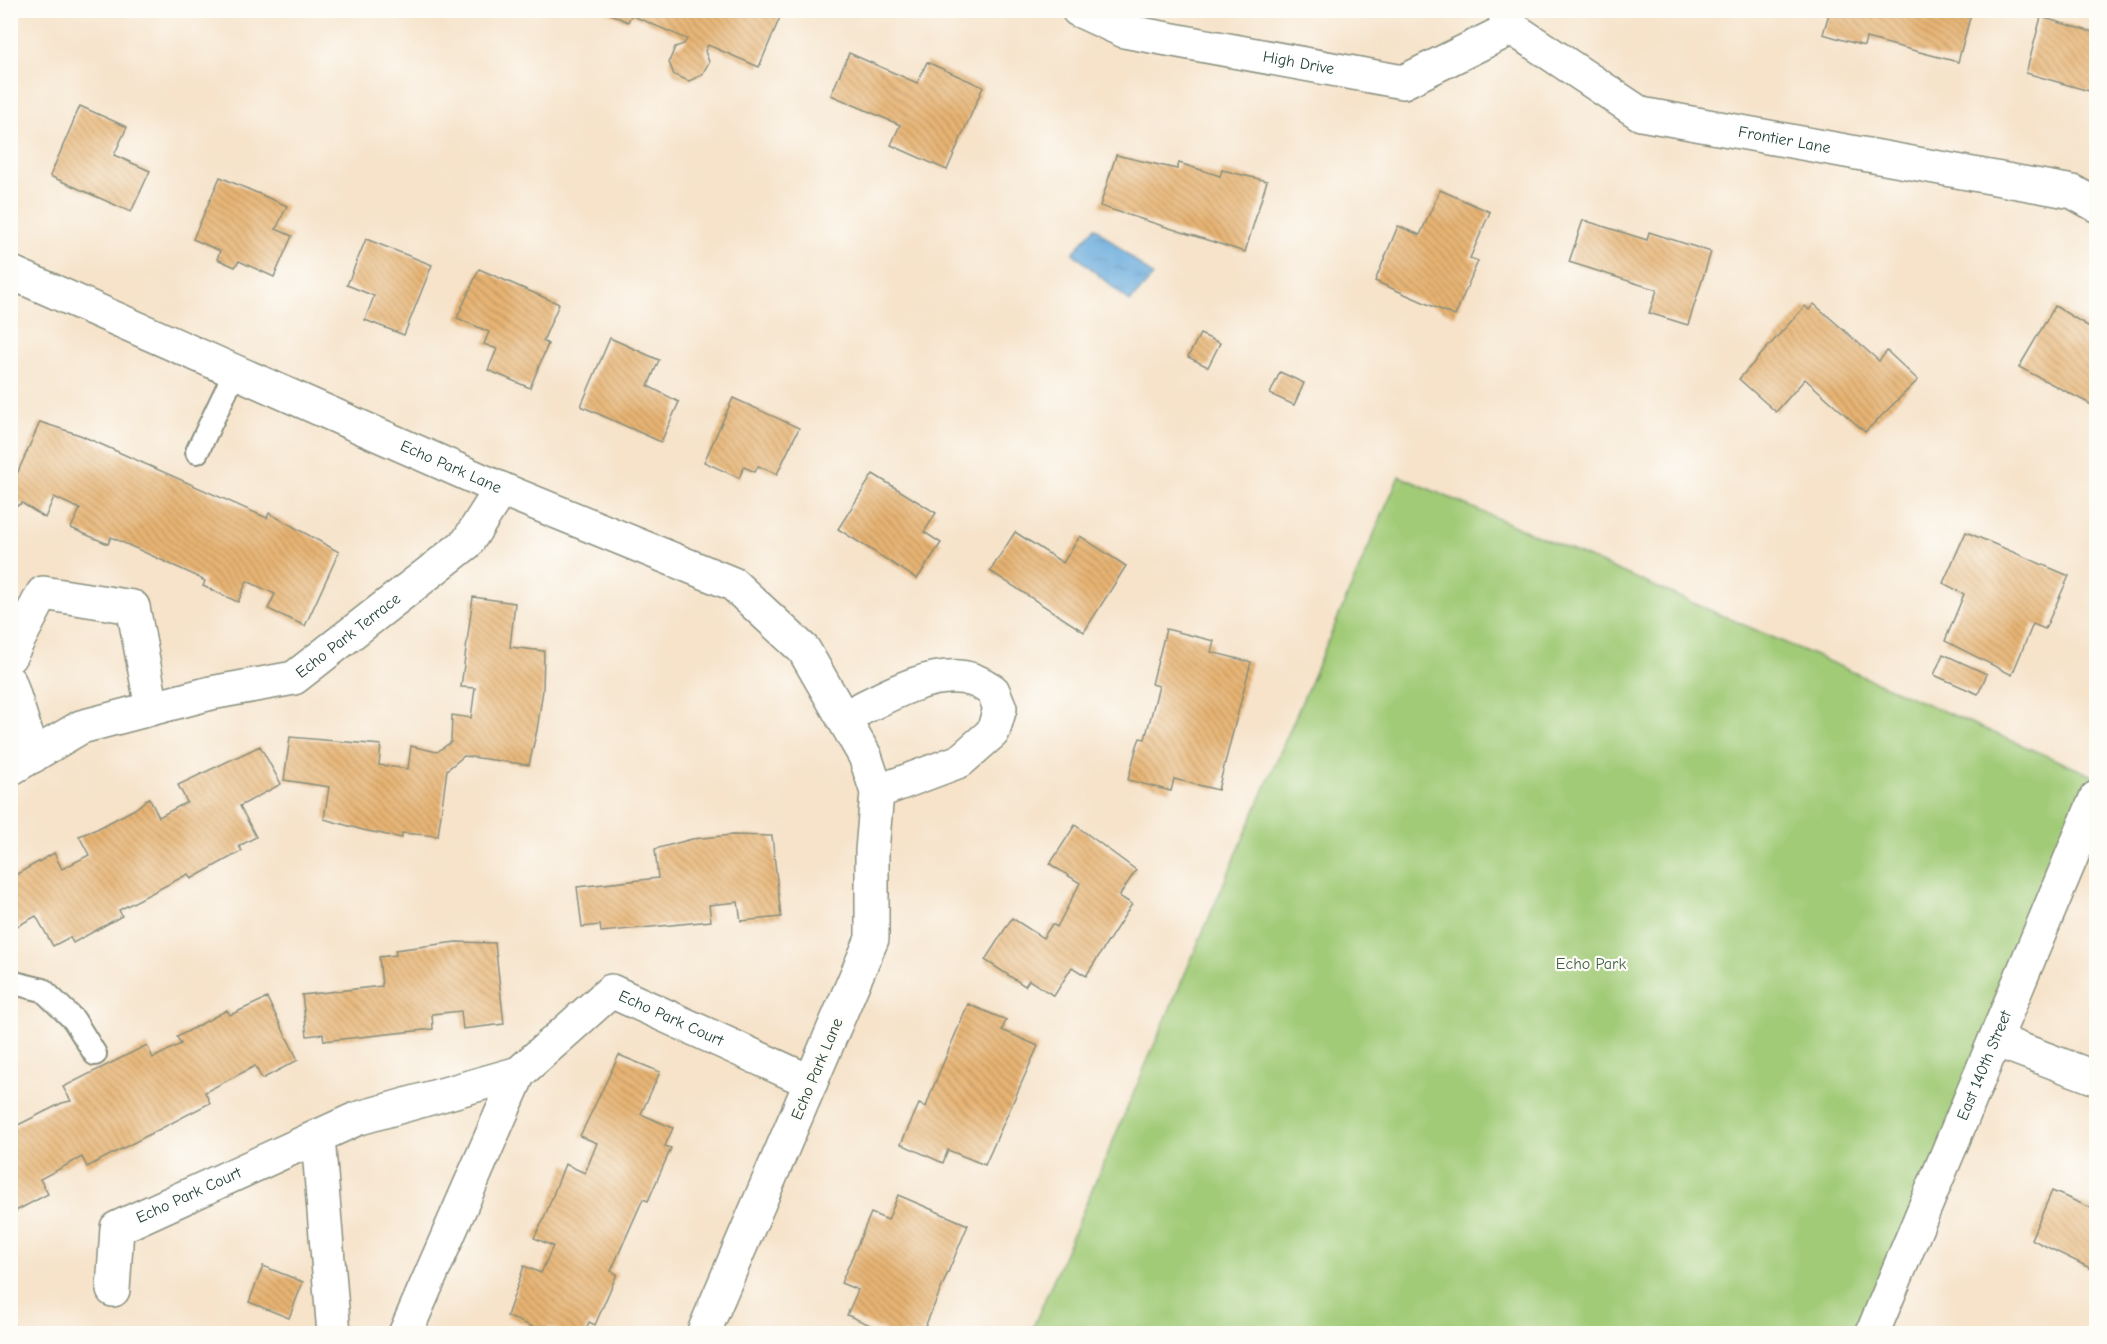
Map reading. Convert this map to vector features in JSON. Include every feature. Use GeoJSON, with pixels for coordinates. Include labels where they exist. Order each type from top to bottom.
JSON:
{"type":"FeatureCollection","features":[{"type":"Feature","properties":{"kind":"street","name":"High Drive"},"geometry":{"type":"LineString","coordinates":[[1078,10],[1124,31],[1403,82],[1508,19]]}},
{"type":"Feature","properties":{"kind":"street","name":"Frontier Lane"},"geometry":{"type":"LineString","coordinates":[[1508,19],[1641,114],[2073,192],[2097,205]]}},
{"type":"Feature","properties":{"kind":"street","name":"Echo Park Lane"},"geometry":{"type":"LineString","coordinates":[[10,272],[501,489],[733,584],[804,650],[865,756],[878,792],[872,851],[872,939],[703,1334]]}},
{"type":"Feature","properties":{"kind":"street","name":"Echo Park Terrace"},"geometry":{"type":"LineString","coordinates":[[10,683],[22,763],[81,727],[211,693],[294,678],[467,543],[501,489]]}},
{"type":"Feature","properties":{"kind":"street"},"geometry":{"type":"LineString","coordinates":[[10,656],[43,593],[133,607],[152,708]]}},
{"type":"Feature","properties":{"kind":"street"},"geometry":{"type":"LineString","coordinates":[[843,718],[922,681],[948,677],[972,679],[993,691],[1000,708],[993,732],[960,761],[878,792]]}},
{"type":"Feature","properties":{"kind":"street","name":"East 140th Street"},"geometry":{"type":"LineString","coordinates":[[1872,1334],[2097,798]]}},
{"type":"Feature","properties":{"kind":"street","name":"Echo Park Court"},"geometry":{"type":"LineString","coordinates":[[405,1334],[519,1073],[611,991],[811,1082]]}},
{"type":"Feature","properties":{"kind":"street"},"geometry":{"type":"LineString","coordinates":[[1995,1040],[2097,1078]]}},
{"type":"Feature","properties":{"kind":"street","name":"Echo Park Court"},"geometry":{"type":"LineString","coordinates":[[113,1290],[117,1228],[356,1119],[519,1073]]}},
{"type":"Feature","properties":{"kind":"street"},"geometry":{"type":"LineString","coordinates":[[318,1137],[334,1334]]}},
{"type":"Feature","properties":{"kind":"lane"},"geometry":{"type":"LineString","coordinates":[[197,452],[234,372]]}},
{"type":"Feature","properties":{"kind":"lane"},"geometry":{"type":"LineString","coordinates":[[10,982],[43,990],[74,1020],[95,1053]]}},
{"type":"Feature","properties":{"kind":"green space","name":"Echo Park"},"geometry":{"type":"Polygon","coordinates":[[[1399,476],[2096,777],[2096,798],[1872,1333],[1030,1334],[1399,476]]]}},
{"type":"Feature","properties":{"kind":"water"},"geometry":{"type":"Polygon","coordinates":[[[1095,227],[1153,276],[1130,302],[1073,253],[1095,227]]]}},
{"type":"Feature","properties":{"kind":"building"},"geometry":{"type":"Polygon","coordinates":[[[602,10],[783,10],[759,67],[708,45],[705,51],[709,62],[702,75],[689,81],[674,75],[669,62],[675,47],[684,44],[687,39],[631,15],[628,22],[602,10]]]}},
{"type":"Feature","properties":{"kind":"building"},"geometry":{"type":"Polygon","coordinates":[[[1830,10],[1972,10],[1958,62],[1866,38],[1864,46],[1823,34],[1830,10]]]}},
{"type":"Feature","properties":{"kind":"building"},"geometry":{"type":"Polygon","coordinates":[[[2041,17],[2096,33],[2096,93],[2026,73],[2041,17]]]}},
{"type":"Feature","properties":{"kind":"building"},"geometry":{"type":"Polygon","coordinates":[[[849,53],[917,83],[927,62],[983,87],[947,170],[891,145],[900,125],[831,95],[849,53]]]}},
{"type":"Feature","properties":{"kind":"building"},"geometry":{"type":"Polygon","coordinates":[[[80,106],[127,127],[114,155],[150,171],[131,212],[50,176],[80,106]]]}},
{"type":"Feature","properties":{"kind":"building"},"geometry":{"type":"Polygon","coordinates":[[[1116,155],[1177,169],[1179,163],[1220,176],[1222,170],[1267,181],[1245,252],[1100,206],[1116,155]]]}},
{"type":"Feature","properties":{"kind":"building"},"geometry":{"type":"Polygon","coordinates":[[[220,177],[287,206],[276,229],[292,236],[274,277],[239,261],[235,267],[217,259],[220,251],[193,239],[220,177]]]}},
{"type":"Feature","properties":{"kind":"building"},"geometry":{"type":"Polygon","coordinates":[[[1440,190],[1490,212],[1470,258],[1478,261],[1455,316],[1375,281],[1398,226],[1420,235],[1440,190]]]}},
{"type":"Feature","properties":{"kind":"building"},"geometry":{"type":"Polygon","coordinates":[[[1583,220],[1647,240],[1649,232],[1711,252],[1688,325],[1649,313],[1657,290],[1569,262],[1583,220]]]}},
{"type":"Feature","properties":{"kind":"building"},"geometry":{"type":"Polygon","coordinates":[[[366,239],[432,265],[404,335],[365,320],[374,296],[347,285],[366,239]]]}},
{"type":"Feature","properties":{"kind":"building"},"geometry":{"type":"Polygon","coordinates":[[[479,269],[559,304],[543,341],[548,344],[530,388],[488,370],[497,349],[484,344],[489,332],[457,318],[479,269]]]}},
{"type":"Feature","properties":{"kind":"building"},"geometry":{"type":"Polygon","coordinates":[[[1814,304],[1879,361],[1887,351],[1918,380],[1865,432],[1805,379],[1776,412],[1739,379],[1805,306],[1809,310],[1814,304]]]}},
{"type":"Feature","properties":{"kind":"building"},"geometry":{"type":"Polygon","coordinates":[[[2055,306],[2096,331],[2090,341],[2096,345],[2096,407],[2019,367],[2055,306]]]}},
{"type":"Feature","properties":{"kind":"building"},"geometry":{"type":"Polygon","coordinates":[[[1200,334],[1220,343],[1208,367],[1188,357],[1200,334]]]}},
{"type":"Feature","properties":{"kind":"building"},"geometry":{"type":"Polygon","coordinates":[[[610,338],[659,360],[648,386],[679,402],[661,442],[581,406],[610,338]]]}},
{"type":"Feature","properties":{"kind":"building"},"geometry":{"type":"Polygon","coordinates":[[[1280,372],[1304,383],[1294,405],[1270,394],[1280,372]]]}},
{"type":"Feature","properties":{"kind":"building"},"geometry":{"type":"Polygon","coordinates":[[[733,398],[799,428],[777,474],[758,466],[755,472],[744,467],[739,478],[704,462],[733,398]]]}},
{"type":"Feature","properties":{"kind":"building"},"geometry":{"type":"Polygon","coordinates":[[[40,422],[80,435],[267,518],[269,513],[339,552],[305,626],[268,609],[275,594],[247,581],[238,602],[203,586],[205,581],[192,574],[111,537],[108,544],[71,528],[80,509],[54,497],[45,518],[22,503],[10,510],[10,484],[13,483],[40,422]]]}},
{"type":"Feature","properties":{"kind":"building"},"geometry":{"type":"Polygon","coordinates":[[[873,474],[936,513],[924,532],[941,543],[917,579],[838,529],[873,474]]]}},
{"type":"Feature","properties":{"kind":"building"},"geometry":{"type":"Polygon","coordinates":[[[1015,532],[1063,563],[1080,536],[1126,566],[1084,632],[990,571],[1015,532]]]}},
{"type":"Feature","properties":{"kind":"building"},"geometry":{"type":"Polygon","coordinates":[[[1966,532],[2069,576],[2045,629],[2033,624],[2012,675],[1945,641],[1964,594],[1943,583],[1966,532]]]}},
{"type":"Feature","properties":{"kind":"building"},"geometry":{"type":"Polygon","coordinates":[[[473,597],[515,603],[510,647],[544,651],[543,690],[529,765],[464,756],[447,770],[438,836],[402,833],[402,838],[324,819],[329,787],[284,780],[290,737],[381,745],[379,765],[408,769],[411,746],[437,752],[451,742],[452,715],[471,718],[475,688],[461,687],[473,597]]]}},
{"type":"Feature","properties":{"kind":"building"},"geometry":{"type":"Polygon","coordinates":[[[1166,629],[1214,641],[1211,652],[1251,662],[1218,790],[1174,779],[1171,791],[1128,780],[1140,738],[1145,739],[1159,686],[1152,684],[1166,629]]]}},
{"type":"Feature","properties":{"kind":"building"},"geometry":{"type":"Polygon","coordinates":[[[1943,654],[1987,674],[1978,694],[1934,675],[1943,654]]]}},
{"type":"Feature","properties":{"kind":"building"},"geometry":{"type":"Polygon","coordinates":[[[260,746],[281,784],[240,806],[256,837],[239,846],[242,851],[191,879],[188,874],[119,910],[122,916],[73,943],[70,937],[53,946],[36,916],[10,930],[10,878],[54,853],[62,869],[89,855],[79,836],[135,809],[149,798],[159,817],[187,802],[178,785],[260,746]]]}},
{"type":"Feature","properties":{"kind":"building"},"geometry":{"type":"Polygon","coordinates":[[[1075,825],[1136,870],[1119,896],[1132,904],[1086,976],[1072,967],[1054,996],[1029,980],[1025,986],[985,960],[1012,918],[1043,938],[1052,924],[1057,927],[1080,883],[1050,864],[1075,825]]]}},
{"type":"Feature","properties":{"kind":"building"},"geometry":{"type":"Polygon","coordinates":[[[732,835],[772,836],[781,917],[741,921],[738,902],[709,905],[711,921],[601,932],[600,925],[582,927],[577,887],[658,878],[655,849],[692,839],[732,835]]]}},
{"type":"Feature","properties":{"kind":"building"},"geometry":{"type":"Polygon","coordinates":[[[456,942],[495,943],[504,1024],[463,1029],[461,1011],[432,1014],[433,1029],[324,1041],[323,1034],[307,1036],[302,995],[382,986],[379,957],[396,955],[395,950],[456,942]]]}},
{"type":"Feature","properties":{"kind":"building"},"geometry":{"type":"Polygon","coordinates":[[[267,998],[298,1060],[262,1079],[255,1066],[205,1092],[210,1103],[87,1167],[82,1157],[40,1179],[48,1194],[10,1214],[10,1129],[62,1103],[71,1101],[63,1087],[147,1045],[153,1058],[181,1044],[177,1037],[227,1010],[230,1015],[267,998]]]}},
{"type":"Feature","properties":{"kind":"building"},"geometry":{"type":"Polygon","coordinates":[[[968,1004],[1006,1020],[1002,1030],[1038,1046],[985,1165],[948,1150],[943,1163],[901,1144],[919,1104],[926,1107],[968,1004]]]}},
{"type":"Feature","properties":{"kind":"building"},"geometry":{"type":"Polygon","coordinates":[[[619,1055],[660,1072],[641,1114],[673,1128],[665,1146],[671,1148],[648,1201],[643,1199],[611,1271],[617,1274],[595,1325],[589,1322],[584,1334],[565,1334],[550,1327],[547,1333],[507,1316],[524,1266],[541,1273],[553,1246],[534,1238],[565,1164],[585,1173],[597,1143],[580,1136],[619,1055]]]}},
{"type":"Feature","properties":{"kind":"building"},"geometry":{"type":"Polygon","coordinates":[[[2052,1191],[2096,1210],[2096,1271],[2031,1239],[2052,1191]]]}},
{"type":"Feature","properties":{"kind":"building"},"geometry":{"type":"Polygon","coordinates":[[[898,1195],[968,1225],[922,1334],[891,1334],[847,1315],[858,1290],[841,1283],[871,1213],[888,1220],[898,1195]]]}},
{"type":"Feature","properties":{"kind":"building"},"geometry":{"type":"Polygon","coordinates":[[[263,1266],[303,1282],[289,1318],[249,1302],[263,1266]]]}},
{"type":"Feature","properties":{"kind":"building"},"geometry":{"type":"Polygon","coordinates":[[[10,1313],[12,1313],[15,1334],[10,1334],[10,1313]]]}}]}
